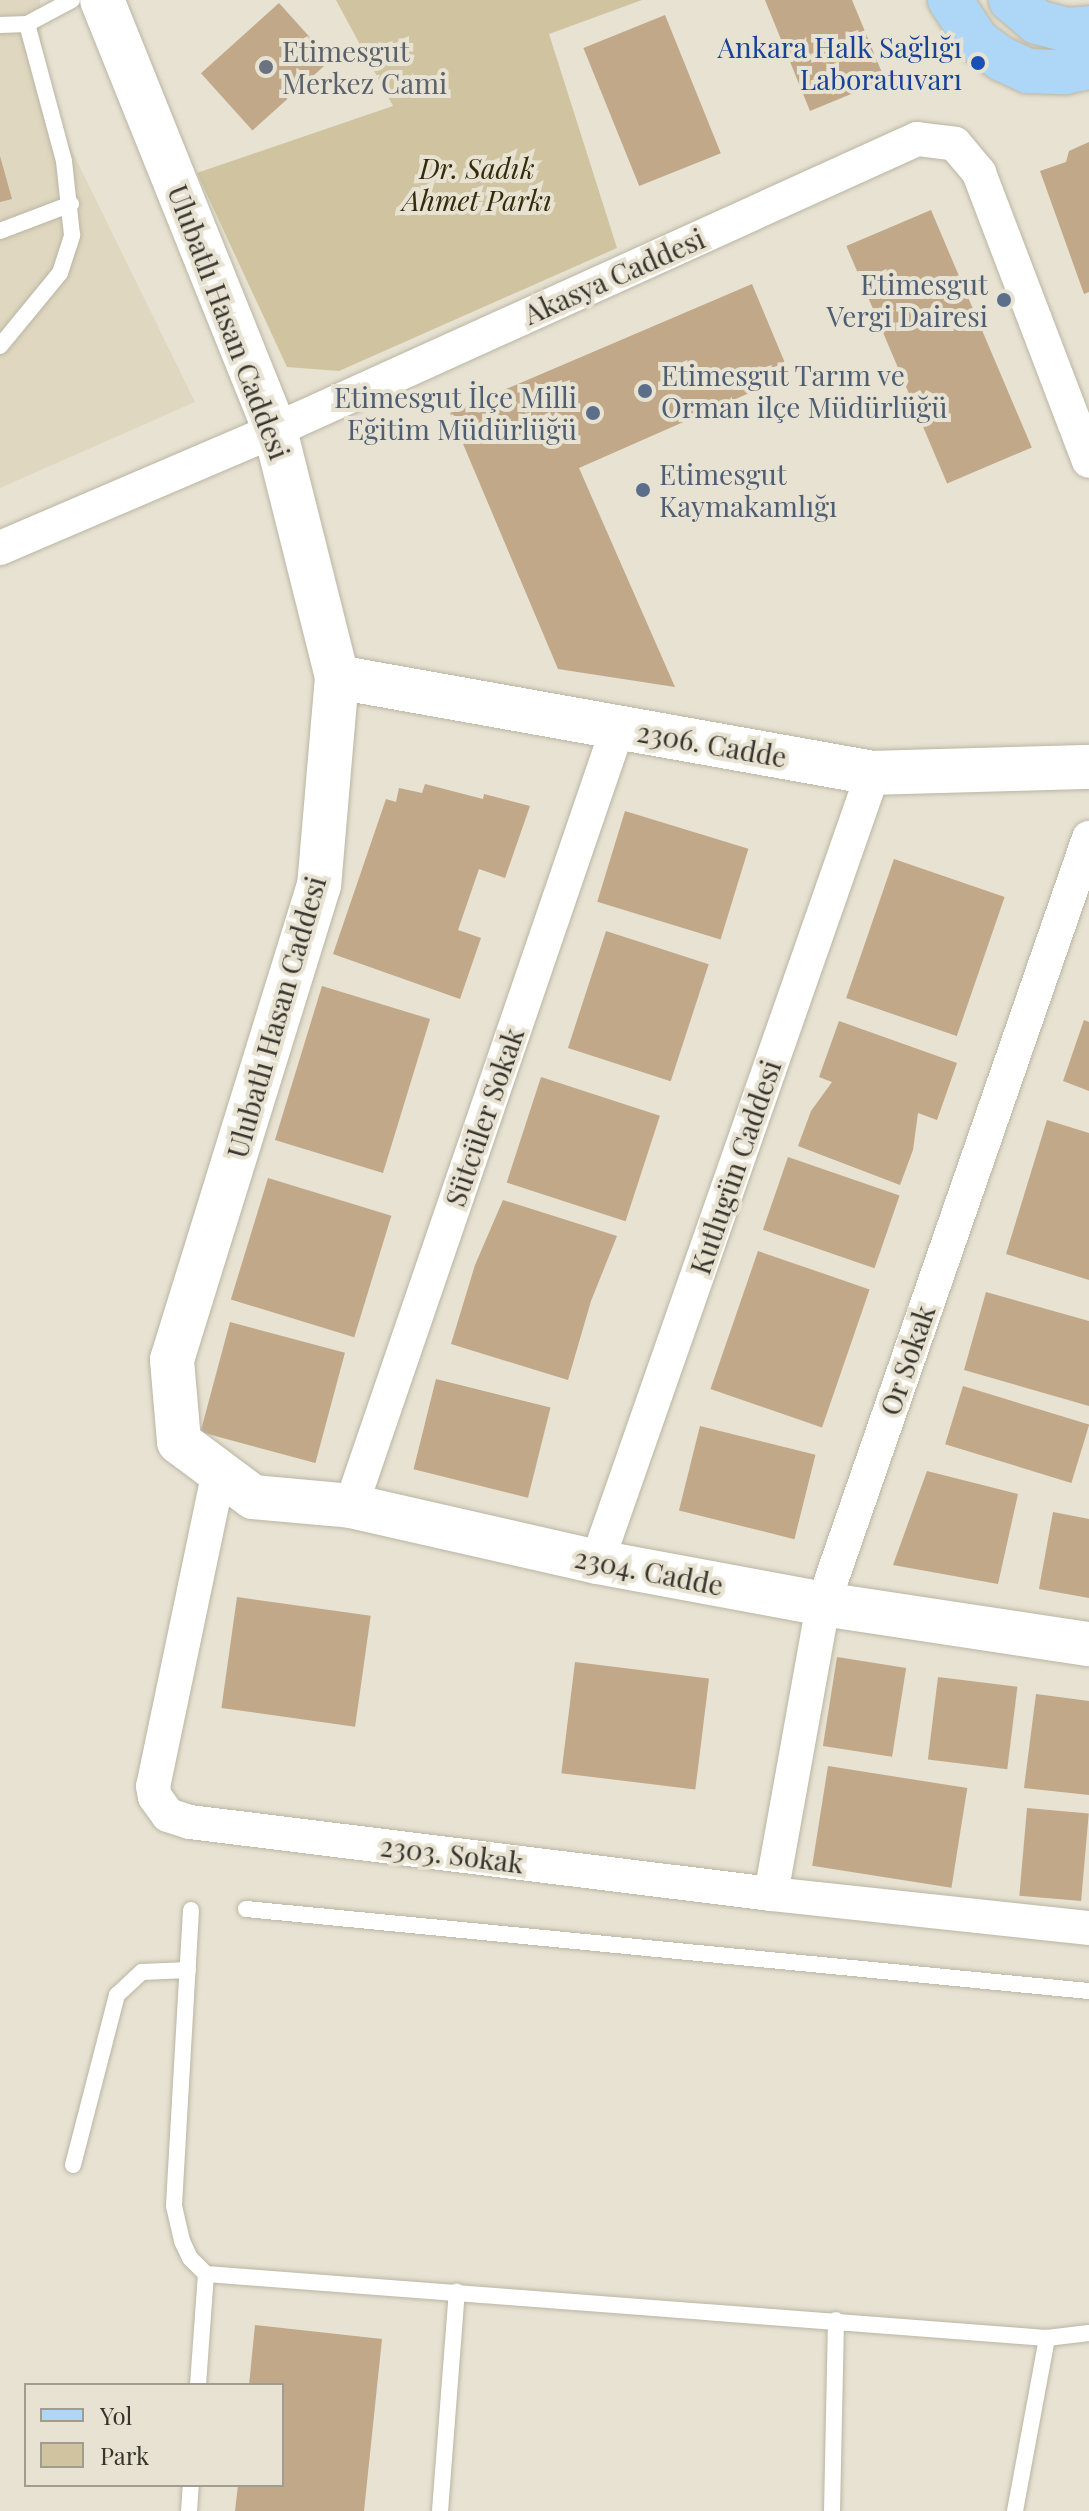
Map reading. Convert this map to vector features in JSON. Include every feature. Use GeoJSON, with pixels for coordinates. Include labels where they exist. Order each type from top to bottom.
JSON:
{"type":"FeatureCollection","features":[{"type":"Feature","properties":{"kind":"main road"},"geometry":{"type":"LineString","coordinates":[[950,0],[977,41],[1002,59],[1028,71],[1065,72],[1089,67]]}},
{"type":"Feature","properties":{"kind":"main road"},"geometry":{"type":"LineString","coordinates":[[1011,0],[1037,22],[1067,30],[1089,28]]}},
{"type":"Feature","properties":{"kind":"street","name":"Ulubatlı Hasan Caddesi"},"geometry":{"type":"LineString","coordinates":[[102,0],[275,430],[337,677],[319,885],[172,1360],[179,1442],[219,1471]]}},
{"type":"Feature","properties":{"kind":"street","name":"Akasya Caddesi"},"geometry":{"type":"LineString","coordinates":[[0,548],[275,430],[917,139],[955,144],[979,173],[1089,461]]}},
{"type":"Feature","properties":{"kind":"street","name":"2306. Cadde"},"geometry":{"type":"LineString","coordinates":[[337,677],[873,773],[1089,767]]}},
{"type":"Feature","properties":{"kind":"street","name":"Sütcüler Sokak"},"geometry":{"type":"LineString","coordinates":[[351,1506],[618,727]]}},
{"type":"Feature","properties":{"kind":"street","name":"Kutlugün Caddesi"},"geometry":{"type":"LineString","coordinates":[[597,1562],[873,773]]}},
{"type":"Feature","properties":{"kind":"street","name":"Or Sokak"},"geometry":{"type":"LineString","coordinates":[[771,1894],[823,1604],[1089,838]]}},
{"type":"Feature","properties":{"kind":"street","name":"2304. Cadde"},"geometry":{"type":"LineString","coordinates":[[219,1471],[253,1497],[351,1506],[597,1562],[823,1604],[1089,1644]]}},
{"type":"Feature","properties":{"kind":"street","name":"2303. Sokak"},"geometry":{"type":"LineString","coordinates":[[219,1471],[153,1786],[161,1807],[168,1815],[190,1822],[771,1894],[1089,1928]]}},
{"type":"Feature","properties":{"kind":"lane"},"geometry":{"type":"LineString","coordinates":[[0,25],[27,24],[68,0]]}},
{"type":"Feature","properties":{"kind":"lane"},"geometry":{"type":"LineString","coordinates":[[0,346],[60,273],[72,235],[64,161],[27,24]]}},
{"type":"Feature","properties":{"kind":"lane"},"geometry":{"type":"LineString","coordinates":[[0,231],[71,204]]}},
{"type":"Feature","properties":{"kind":"lane"},"geometry":{"type":"LineString","coordinates":[[246,1909],[1089,1991]]}},
{"type":"Feature","properties":{"kind":"lane"},"geometry":{"type":"LineString","coordinates":[[191,1910],[174,2206],[182,2241],[190,2258],[206,2274],[1047,2338],[1089,2333]]}},
{"type":"Feature","properties":{"kind":"lane"},"geometry":{"type":"LineString","coordinates":[[73,2165],[117,1995],[142,1972],[188,1970]]}},
{"type":"Feature","properties":{"kind":"lane"},"geometry":{"type":"LineString","coordinates":[[198,2383],[206,2274]]}},
{"type":"Feature","properties":{"kind":"lane"},"geometry":{"type":"LineString","coordinates":[[440,2511],[457,2292]]}},
{"type":"Feature","properties":{"kind":"lane"},"geometry":{"type":"LineString","coordinates":[[832,2511],[836,2320]]}},
{"type":"Feature","properties":{"kind":"lane"},"geometry":{"type":"LineString","coordinates":[[1015,2511],[1047,2338]]}},
{"type":"Feature","properties":{"kind":"lane"},"geometry":{"type":"LineString","coordinates":[[189,2511],[191,2487]]}},
{"type":"Feature","properties":{"kind":"shaded area"},"geometry":{"type":"Polygon","coordinates":[[[0,0],[40,0],[45,96],[195,402],[0,488],[0,0]]]}},
{"type":"Feature","properties":{"kind":"green space","name":"Dr. Sadık Ahmet Parkı"},"geometry":{"type":"Polygon","coordinates":[[[336,0],[642,0],[549,34],[617,248],[339,371],[287,367],[197,173],[393,106],[336,0]]]}},
{"type":"Feature","properties":{"kind":"building"},"geometry":{"type":"Polygon","coordinates":[[[765,0],[852,0],[885,80],[810,111],[765,0]]]}},
{"type":"Feature","properties":{"kind":"building","name":"Etimesgut Merkez Cami"},"geometry":{"type":"Polygon","coordinates":[[[279,3],[331,60],[252,130],[201,73],[279,3]]]}},
{"type":"Feature","properties":{"kind":"building"},"geometry":{"type":"Polygon","coordinates":[[[665,15],[721,153],[639,186],[583,48],[665,15]]]}},
{"type":"Feature","properties":{"kind":"building"},"geometry":{"type":"Polygon","coordinates":[[[1089,142],[1089,292],[1084,294],[1040,171],[1066,162],[1069,151],[1089,142]]]}},
{"type":"Feature","properties":{"kind":"building"},"geometry":{"type":"Polygon","coordinates":[[[0,156],[12,199],[0,202],[0,156]]]}},
{"type":"Feature","properties":{"kind":"building"},"geometry":{"type":"Polygon","coordinates":[[[931,210],[1032,447],[947,483],[846,246],[931,210]]]}},
{"type":"Feature","properties":{"kind":"building"},"geometry":{"type":"Polygon","coordinates":[[[752,284],[790,375],[579,468],[675,687],[558,669],[450,413],[752,284]]]}},
{"type":"Feature","properties":{"kind":"building"},"geometry":{"type":"Polygon","coordinates":[[[425,784],[483,799],[484,794],[530,806],[505,878],[479,869],[458,930],[481,938],[460,999],[333,954],[386,799],[396,802],[399,788],[422,793],[425,784]]]}},
{"type":"Feature","properties":{"kind":"building"},"geometry":{"type":"Polygon","coordinates":[[[625,811],[748,849],[721,940],[597,902],[625,811]]]}},
{"type":"Feature","properties":{"kind":"building"},"geometry":{"type":"Polygon","coordinates":[[[894,859],[1005,897],[957,1036],[846,998],[894,859]]]}},
{"type":"Feature","properties":{"kind":"building"},"geometry":{"type":"Polygon","coordinates":[[[606,931],[709,964],[671,1081],[568,1048],[606,931]]]}},
{"type":"Feature","properties":{"kind":"building"},"geometry":{"type":"Polygon","coordinates":[[[322,986],[430,1019],[383,1173],[275,1140],[322,986]]]}},
{"type":"Feature","properties":{"kind":"building"},"geometry":{"type":"Polygon","coordinates":[[[1084,1020],[1089,1022],[1089,1091],[1063,1081],[1084,1020]]]}},
{"type":"Feature","properties":{"kind":"building"},"geometry":{"type":"Polygon","coordinates":[[[839,1021],[957,1063],[937,1120],[918,1113],[913,1150],[900,1185],[798,1146],[811,1111],[832,1082],[819,1077],[839,1021]]]}},
{"type":"Feature","properties":{"kind":"building"},"geometry":{"type":"Polygon","coordinates":[[[541,1077],[660,1116],[626,1221],[507,1183],[541,1077]]]}},
{"type":"Feature","properties":{"kind":"building"},"geometry":{"type":"Polygon","coordinates":[[[1047,1120],[1089,1133],[1089,1280],[1006,1254],[1047,1120]]]}},
{"type":"Feature","properties":{"kind":"building"},"geometry":{"type":"Polygon","coordinates":[[[788,1157],[900,1195],[875,1268],[763,1230],[788,1157]]]}},
{"type":"Feature","properties":{"kind":"building"},"geometry":{"type":"Polygon","coordinates":[[[268,1178],[391,1216],[354,1337],[231,1299],[268,1178]]]}},
{"type":"Feature","properties":{"kind":"building"},"geometry":{"type":"Polygon","coordinates":[[[503,1200],[617,1236],[591,1301],[568,1380],[451,1344],[475,1265],[503,1200]]]}},
{"type":"Feature","properties":{"kind":"building"},"geometry":{"type":"Polygon","coordinates":[[[758,1251],[870,1289],[822,1427],[710,1389],[758,1251]]]}},
{"type":"Feature","properties":{"kind":"building"},"geometry":{"type":"Polygon","coordinates":[[[986,1292],[1089,1321],[1089,1406],[964,1370],[986,1292]]]}},
{"type":"Feature","properties":{"kind":"building"},"geometry":{"type":"Polygon","coordinates":[[[230,1322],[345,1353],[315,1463],[200,1432],[230,1322]]]}},
{"type":"Feature","properties":{"kind":"building"},"geometry":{"type":"Polygon","coordinates":[[[436,1379],[550,1408],[528,1498],[414,1469],[436,1379]]]}},
{"type":"Feature","properties":{"kind":"building"},"geometry":{"type":"Polygon","coordinates":[[[963,1386],[1089,1425],[1071,1483],[945,1444],[963,1386]]]}},
{"type":"Feature","properties":{"kind":"building"},"geometry":{"type":"Polygon","coordinates":[[[700,1426],[815,1455],[794,1539],[679,1510],[700,1426]]]}},
{"type":"Feature","properties":{"kind":"building"},"geometry":{"type":"Polygon","coordinates":[[[927,1471],[1018,1494],[998,1584],[893,1565],[927,1471]]]}},
{"type":"Feature","properties":{"kind":"building"},"geometry":{"type":"Polygon","coordinates":[[[1053,1512],[1089,1519],[1089,1598],[1039,1589],[1053,1512]]]}},
{"type":"Feature","properties":{"kind":"building"},"geometry":{"type":"Polygon","coordinates":[[[237,1597],[371,1616],[355,1727],[221,1708],[237,1597]]]}},
{"type":"Feature","properties":{"kind":"building"},"geometry":{"type":"Polygon","coordinates":[[[837,1657],[906,1668],[892,1757],[823,1746],[837,1657]]]}},
{"type":"Feature","properties":{"kind":"building"},"geometry":{"type":"Polygon","coordinates":[[[575,1662],[709,1678],[695,1790],[561,1773],[575,1662]]]}},
{"type":"Feature","properties":{"kind":"building"},"geometry":{"type":"Polygon","coordinates":[[[938,1677],[1017,1687],[1007,1769],[928,1759],[938,1677]]]}},
{"type":"Feature","properties":{"kind":"building"},"geometry":{"type":"Polygon","coordinates":[[[1036,1694],[1089,1701],[1089,1795],[1024,1788],[1036,1694]]]}},
{"type":"Feature","properties":{"kind":"building"},"geometry":{"type":"Polygon","coordinates":[[[828,1766],[967,1788],[951,1888],[812,1866],[828,1766]]]}},
{"type":"Feature","properties":{"kind":"building"},"geometry":{"type":"Polygon","coordinates":[[[1027,1808],[1089,1813],[1081,1901],[1019,1896],[1027,1808]]]}},
{"type":"Feature","properties":{"kind":"building"},"geometry":{"type":"Polygon","coordinates":[[[255,2325],[382,2339],[364,2511],[235,2511],[238,2487],[284,2487],[284,2383],[249,2383],[255,2325]]]}},
{"type":"Feature","properties":{"kind":"place","name":"Ankara Halk Sağlığı Laboratuvarı"},"geometry":{"type":"Point","coordinates":[978,63]}},
{"type":"Feature","properties":{"kind":"place","name":"Etimesgut Merkez Cami"},"geometry":{"type":"Point","coordinates":[266,67]}},
{"type":"Feature","properties":{"kind":"place","name":"Etimesgut Vergi Dairesi"},"geometry":{"type":"Point","coordinates":[1004,300]}},
{"type":"Feature","properties":{"kind":"place","name":"Etimesgut Tarım ve Orman ilçe Müdürlüğü"},"geometry":{"type":"Point","coordinates":[645,391]}},
{"type":"Feature","properties":{"kind":"place","name":"Etimesgut İlçe Milli Eğitim Müdürlüğü"},"geometry":{"type":"Point","coordinates":[593,413]}},
{"type":"Feature","properties":{"kind":"place","name":"Etimesgut Kaymakamlığı"},"geometry":{"type":"Point","coordinates":[643,490]}}]}
